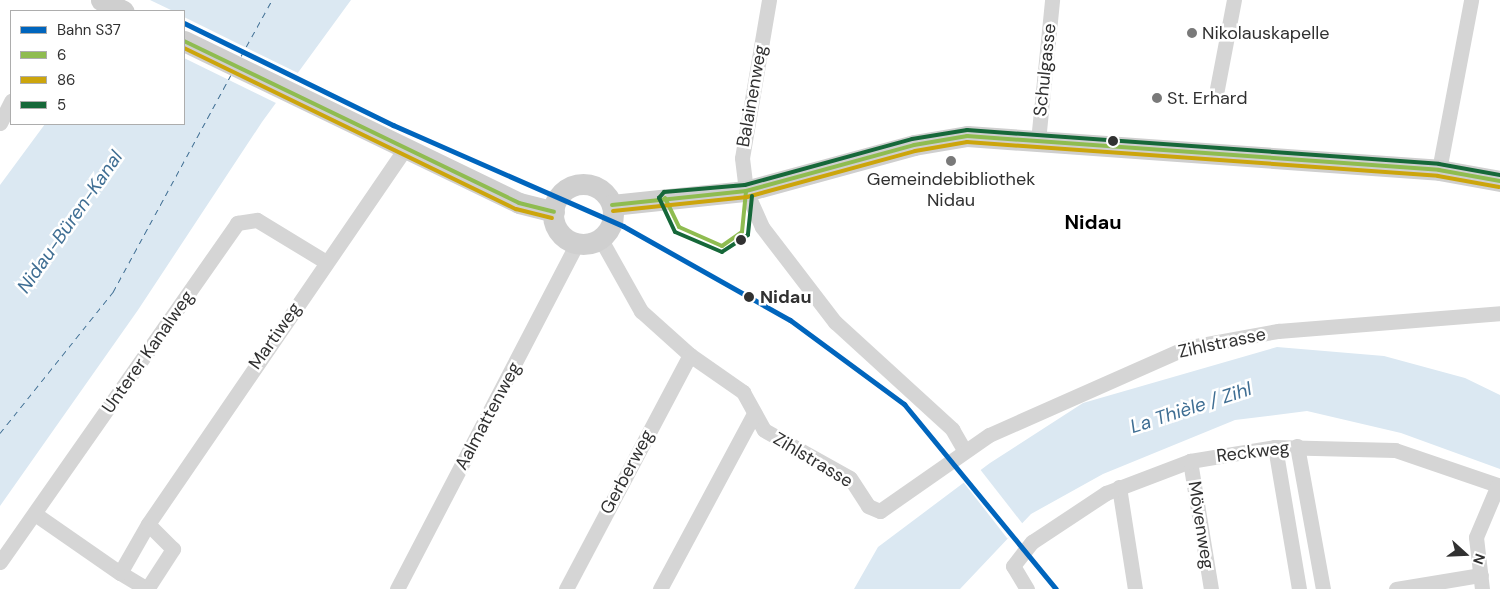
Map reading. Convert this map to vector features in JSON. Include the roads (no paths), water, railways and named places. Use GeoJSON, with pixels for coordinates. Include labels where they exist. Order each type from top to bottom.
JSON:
{"type":"FeatureCollection","features":[{"type":"Feature","properties":{"kind":"main road"},"geometry":{"type":"LineString","coordinates":[[101,0],[122,10]]}},
{"type":"Feature","properties":{"kind":"main road"},"geometry":{"type":"LineString","coordinates":[[185,41],[404,150],[519,203],[554,212]]}},
{"type":"Feature","properties":{"kind":"main road"},"geometry":{"type":"LineString","coordinates":[[612,204],[746,191],[949,139],[1038,141],[1439,170],[1500,182]]}},
{"type":"Feature","properties":{"kind":"main road"},"geometry":{"type":"LineString","coordinates":[[582,184],[600,189],[612,204],[612,221],[600,238],[577,243],[562,235],[554,212],[559,196],[582,184]]}},
{"type":"Feature","properties":{"kind":"street","name":"Schulgasse"},"geometry":{"type":"LineString","coordinates":[[1038,141],[1052,0]]}},
{"type":"Feature","properties":{"kind":"street"},"geometry":{"type":"LineString","coordinates":[[1216,94],[1234,0]]}},
{"type":"Feature","properties":{"kind":"street"},"geometry":{"type":"LineString","coordinates":[[1439,170],[1471,0]]}},
{"type":"Feature","properties":{"kind":"street","name":"Balainenweg"},"geometry":{"type":"LineString","coordinates":[[746,191],[742,158],[765,1]]}},
{"type":"Feature","properties":{"kind":"street"},"geometry":{"type":"LineString","coordinates":[[0,124],[10,103]]}},
{"type":"Feature","properties":{"kind":"street","name":"Martiweg"},"geometry":{"type":"LineString","coordinates":[[120,573],[148,524],[404,150]]}},
{"type":"Feature","properties":{"kind":"street"},"geometry":{"type":"LineString","coordinates":[[746,191],[762,228],[835,322],[952,429],[964,450]]}},
{"type":"Feature","properties":{"kind":"street","name":"Unterer Kanalweg"},"geometry":{"type":"LineString","coordinates":[[0,562],[237,223],[257,220],[326,262]]}},
{"type":"Feature","properties":{"kind":"street"},"geometry":{"type":"LineString","coordinates":[[600,238],[641,311],[690,355]]}},
{"type":"Feature","properties":{"kind":"street","name":"Aalmattenweg"},"geometry":{"type":"LineString","coordinates":[[397,589],[577,243]]}},
{"type":"Feature","properties":{"kind":"street","name":"Zihlstrasse"},"geometry":{"type":"LineString","coordinates":[[690,355],[743,392],[759,425],[778,440],[850,478],[876,510],[888,508],[964,450],[1078,392],[1185,348],[1278,331],[1500,313]]}},
{"type":"Feature","properties":{"kind":"street","name":"Gerberweg"},"geometry":{"type":"LineString","coordinates":[[566,589],[690,355]]}},
{"type":"Feature","properties":{"kind":"street"},"geometry":{"type":"LineString","coordinates":[[660,589],[754,414]]}},
{"type":"Feature","properties":{"kind":"street"},"geometry":{"type":"LineString","coordinates":[[1297,446],[1322,589]]}},
{"type":"Feature","properties":{"kind":"street","name":"Reckweg"},"geometry":{"type":"LineString","coordinates":[[1027,589],[1013,566],[1025,550],[1119,487],[1190,461],[1275,447],[1297,446],[1395,450],[1499,486]]}},
{"type":"Feature","properties":{"kind":"street"},"geometry":{"type":"LineString","coordinates":[[1275,447],[1300,589]]}},
{"type":"Feature","properties":{"kind":"street","name":"Mövenweg"},"geometry":{"type":"LineString","coordinates":[[1190,461],[1211,589]]}},
{"type":"Feature","properties":{"kind":"street"},"geometry":{"type":"LineString","coordinates":[[1396,589],[1482,582],[1476,537],[1499,486]]}},
{"type":"Feature","properties":{"kind":"street"},"geometry":{"type":"LineString","coordinates":[[1119,487],[1135,589]]}},
{"type":"Feature","properties":{"kind":"street"},"geometry":{"type":"LineString","coordinates":[[34,514],[120,573],[147,589],[174,549],[148,524]]}},
{"type":"Feature","properties":{"kind":"water","name":"Nidau-Büren-Kanal"},"geometry":{"type":"Polygon","coordinates":[[[128,0],[351,0],[262,122],[138,310],[0,506],[0,185],[44,125],[185,125],[185,10],[122,10],[128,0]]]}},
{"type":"Feature","properties":{"kind":"water","name":"La Thièle / Zihl"},"geometry":{"type":"Polygon","coordinates":[[[1277,347],[1384,356],[1465,378],[1500,395],[1500,469],[1401,433],[1307,411],[1235,420],[1103,474],[1031,514],[960,589],[854,589],[878,547],[990,463],[1083,403],[1277,347]]]}},
{"type":"Feature","properties":{"kind":"rail line","name":"S37"},"geometry":{"type":"LineString","coordinates":[[185,23],[393,125],[623,226],[790,320],[904,404],[1056,589]]}},
{"type":"Feature","properties":{"kind":"place","name":"Nikolauskapelle"},"geometry":{"type":"Point","coordinates":[1192,33]}},
{"type":"Feature","properties":{"kind":"place","name":"St. Erhard"},"geometry":{"type":"Point","coordinates":[1157,98]}},
{"type":"Feature","properties":{"kind":"place","name":"Gemeindebibliothek Nidau"},"geometry":{"type":"Point","coordinates":[951,161]}},
{"type":"Feature","properties":{"kind":"place","name":"Nidau"},"geometry":{"type":"Point","coordinates":[749,297]}},
{"type":"Feature","properties":{"kind":"district","name":"Nidau"},"geometry":{"type":"Point","coordinates":[1093,222]}}]}
